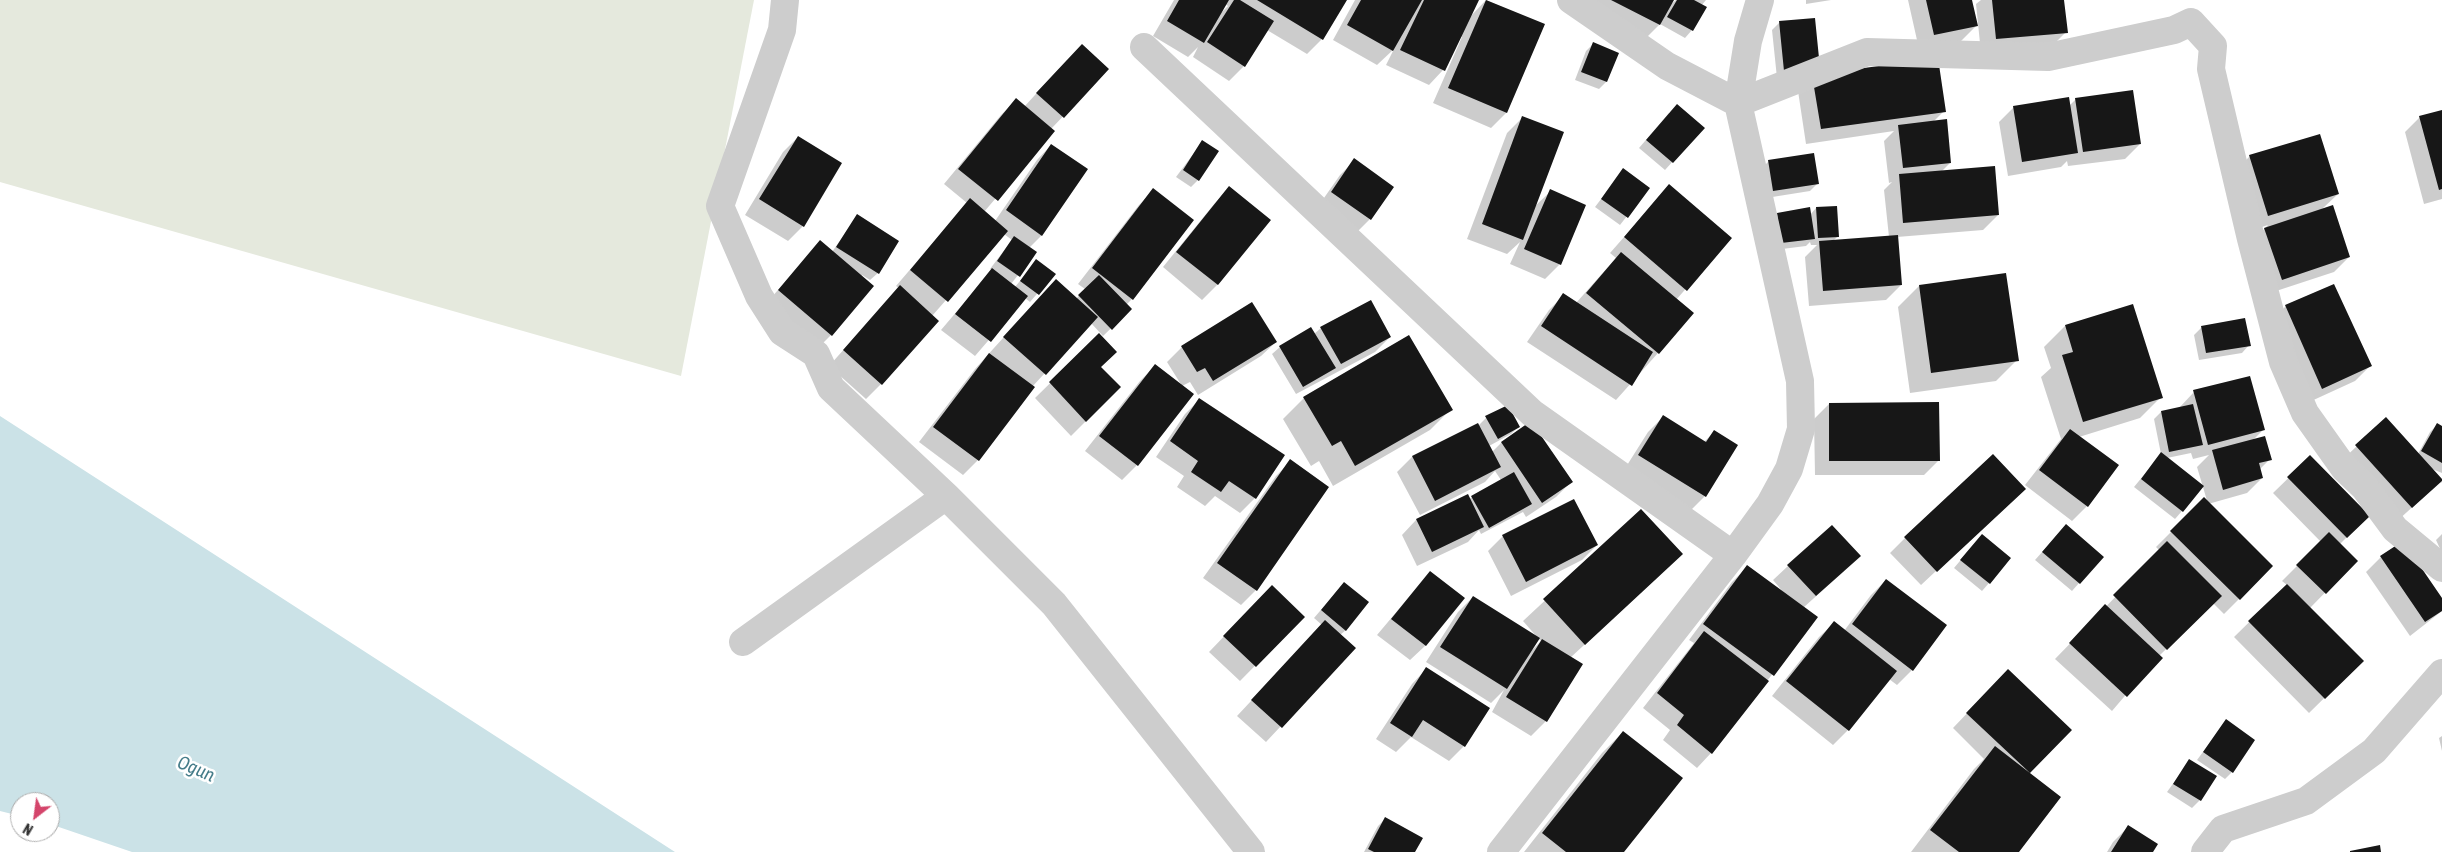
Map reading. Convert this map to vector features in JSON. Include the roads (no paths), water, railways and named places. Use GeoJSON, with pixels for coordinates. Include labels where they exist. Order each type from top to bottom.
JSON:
{"type":"FeatureCollection","features":[{"type":"Feature","properties":{"kind":"street"},"geometry":{"type":"LineString","coordinates":[[785,0],[782,30],[720,206],[760,296],[782,332],[816,354],[831,388],[946,496],[1054,604],[1251,852]]}},
{"type":"Feature","properties":{"kind":"street"},"geometry":{"type":"LineString","coordinates":[[1571,0],[1667,66],[1738,103],[1867,52],[2048,57],[2174,30],[2191,22],[2213,46],[2211,69],[2251,239],[2283,362],[2304,414],[2344,468],[2364,487],[2395,529],[2442,568]]}},
{"type":"Feature","properties":{"kind":"street"},"geometry":{"type":"LineString","coordinates":[[1501,852],[1733,555],[1770,504],[1789,469],[1801,429],[1800,381],[1738,103],[1748,41],[1760,0]]}},
{"type":"Feature","properties":{"kind":"street"},"geometry":{"type":"LineString","coordinates":[[1144,47],[1532,413],[1733,555]]}},
{"type":"Feature","properties":{"kind":"street"},"geometry":{"type":"LineString","coordinates":[[743,642],[946,496]]}},
{"type":"Feature","properties":{"kind":"street"},"geometry":{"type":"LineString","coordinates":[[2205,852],[2223,829],[2306,802],[2374,751],[2442,673]]}},
{"type":"Feature","properties":{"kind":"water","name":"Ogun"},"geometry":{"type":"Polygon","coordinates":[[[0,416],[675,852],[132,852],[60,827],[60,792],[10,792],[10,814],[0,811],[0,416]]]}}]}
